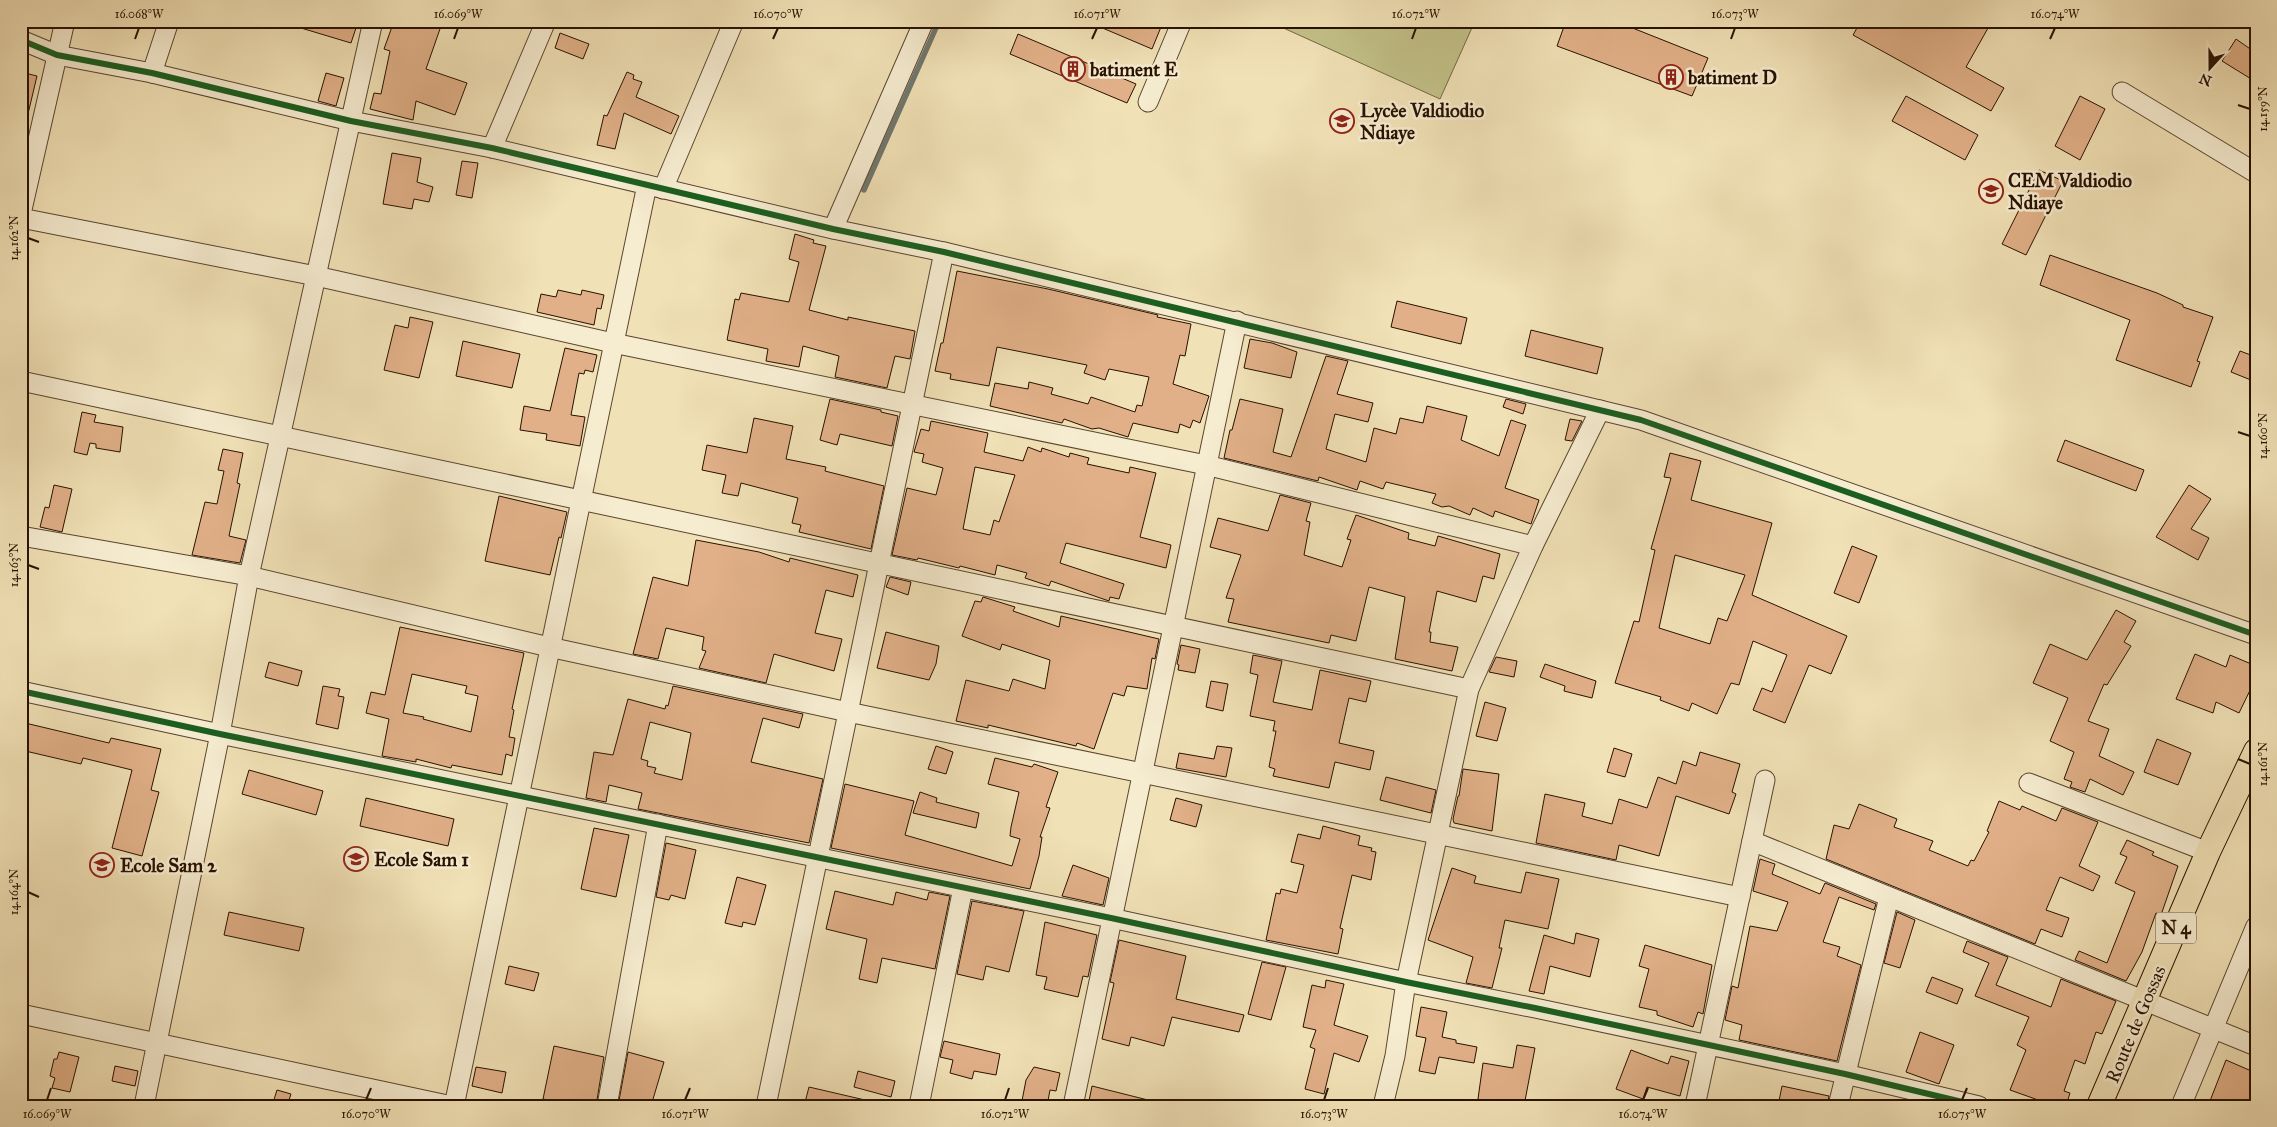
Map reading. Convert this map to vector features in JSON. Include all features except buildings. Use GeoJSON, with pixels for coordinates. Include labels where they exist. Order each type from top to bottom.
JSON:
{"type":"FeatureCollection","features":[{"type":"Feature","properties":{"kind":"main road","name":"Route de Gossas"},"geometry":{"type":"LineString","coordinates":[[2099,1106],[2208,852],[2256,750]]}},
{"type":"Feature","properties":{"kind":"street"},"geometry":{"type":"LineString","coordinates":[[21,214],[65,21]]}},
{"type":"Feature","properties":{"kind":"street"},"geometry":{"type":"LineString","coordinates":[[152,73],[169,21]]}},
{"type":"Feature","properties":{"kind":"street"},"geometry":{"type":"LineString","coordinates":[[144,1106],[220,734],[249,576],[373,21]]}},
{"type":"Feature","properties":{"kind":"street"},"geometry":{"type":"LineString","coordinates":[[492,148],[546,21]]}},
{"type":"Feature","properties":{"kind":"street"},"geometry":{"type":"LineString","coordinates":[[21,1014],[453,1106],[521,796],[549,648],[613,343],[655,187],[734,21]]}},
{"type":"Feature","properties":{"kind":"street"},"geometry":{"type":"LineString","coordinates":[[833,229],[924,21]]}},
{"type":"Feature","properties":{"kind":"street"},"geometry":{"type":"LineString","coordinates":[[1148,102],[1182,21]]}},
{"type":"Feature","properties":{"kind":"street"},"geometry":{"type":"LineString","coordinates":[[21,40],[57,55],[152,73],[351,120],[492,148],[833,229],[944,252],[1237,321],[1641,420],[2256,634]]}},
{"type":"Feature","properties":{"kind":"street"},"geometry":{"type":"LineString","coordinates":[[2122,92],[2256,173]]}},
{"type":"Feature","properties":{"kind":"street"},"geometry":{"type":"LineString","coordinates":[[21,218],[316,276],[613,343],[1206,465],[1533,546]]}},
{"type":"Feature","properties":{"kind":"street"},"geometry":{"type":"LineString","coordinates":[[766,1106],[944,252]]}},
{"type":"Feature","properties":{"kind":"street"},"geometry":{"type":"LineString","coordinates":[[1072,1106],[1237,321]]}},
{"type":"Feature","properties":{"kind":"street"},"geometry":{"type":"LineString","coordinates":[[21,381],[1470,689]]}},
{"type":"Feature","properties":{"kind":"street"},"geometry":{"type":"LineString","coordinates":[[1383,1106],[1395,1056],[1406,982],[1470,689],[1533,546],[1600,410]]}},
{"type":"Feature","properties":{"kind":"street"},"geometry":{"type":"LineString","coordinates":[[21,536],[249,576],[549,648],[848,712],[1740,896]]}},
{"type":"Feature","properties":{"kind":"street"},"geometry":{"type":"LineString","coordinates":[[21,691],[1708,1044],[1979,1106]]}},
{"type":"Feature","properties":{"kind":"street"},"geometry":{"type":"LineString","coordinates":[[1695,1106],[1765,780]]}},
{"type":"Feature","properties":{"kind":"street"},"geometry":{"type":"LineString","coordinates":[[2029,783],[2208,852]]}},
{"type":"Feature","properties":{"kind":"street"},"geometry":{"type":"LineString","coordinates":[[606,1106],[658,824]]}},
{"type":"Feature","properties":{"kind":"street"},"geometry":{"type":"LineString","coordinates":[[1752,841],[2256,1046]]}},
{"type":"Feature","properties":{"kind":"street"},"geometry":{"type":"LineString","coordinates":[[919,1106],[963,888]]}},
{"type":"Feature","properties":{"kind":"street"},"geometry":{"type":"LineString","coordinates":[[1838,1106],[1889,897]]}},
{"type":"Feature","properties":{"kind":"street"},"geometry":{"type":"LineString","coordinates":[[2181,1106],[2256,926]]}},
{"type":"Feature","properties":{"kind":"shaded area"},"geometry":{"type":"Polygon","coordinates":[[[1268,21],[1475,21],[1440,99],[1268,21]]]}},
{"type":"Feature","properties":{"kind":"waterway"},"geometry":{"type":"LineString","coordinates":[[864,190],[939,21]]}},
{"type":"Feature","properties":{"kind":"cycle path"},"geometry":{"type":"LineString","coordinates":[[21,40],[57,55],[152,73],[351,121],[492,148],[833,229],[944,252],[1641,420],[2256,635]]}},
{"type":"Feature","properties":{"kind":"cycle path"},"geometry":{"type":"LineString","coordinates":[[21,691],[220,734],[1111,918],[1845,1074],[1979,1106]]}},
{"type":"Feature","properties":{"kind":"place","name":"batiment E"},"geometry":{"type":"Point","coordinates":[1073,69]}},
{"type":"Feature","properties":{"kind":"place","name":"batiment D"},"geometry":{"type":"Point","coordinates":[1671,77]}},
{"type":"Feature","properties":{"kind":"place","name":"Lycèe Valdiodio Ndiaye"},"geometry":{"type":"Point","coordinates":[1342,121]}},
{"type":"Feature","properties":{"kind":"place","name":"CEM Valdiodio Ndiaye"},"geometry":{"type":"Point","coordinates":[1991,191]}},
{"type":"Feature","properties":{"kind":"place","name":"Ecole Sam 1"},"geometry":{"type":"Point","coordinates":[356,859]}},
{"type":"Feature","properties":{"kind":"place","name":"Ecole Sam 2"},"geometry":{"type":"Point","coordinates":[102,865]}}]}
